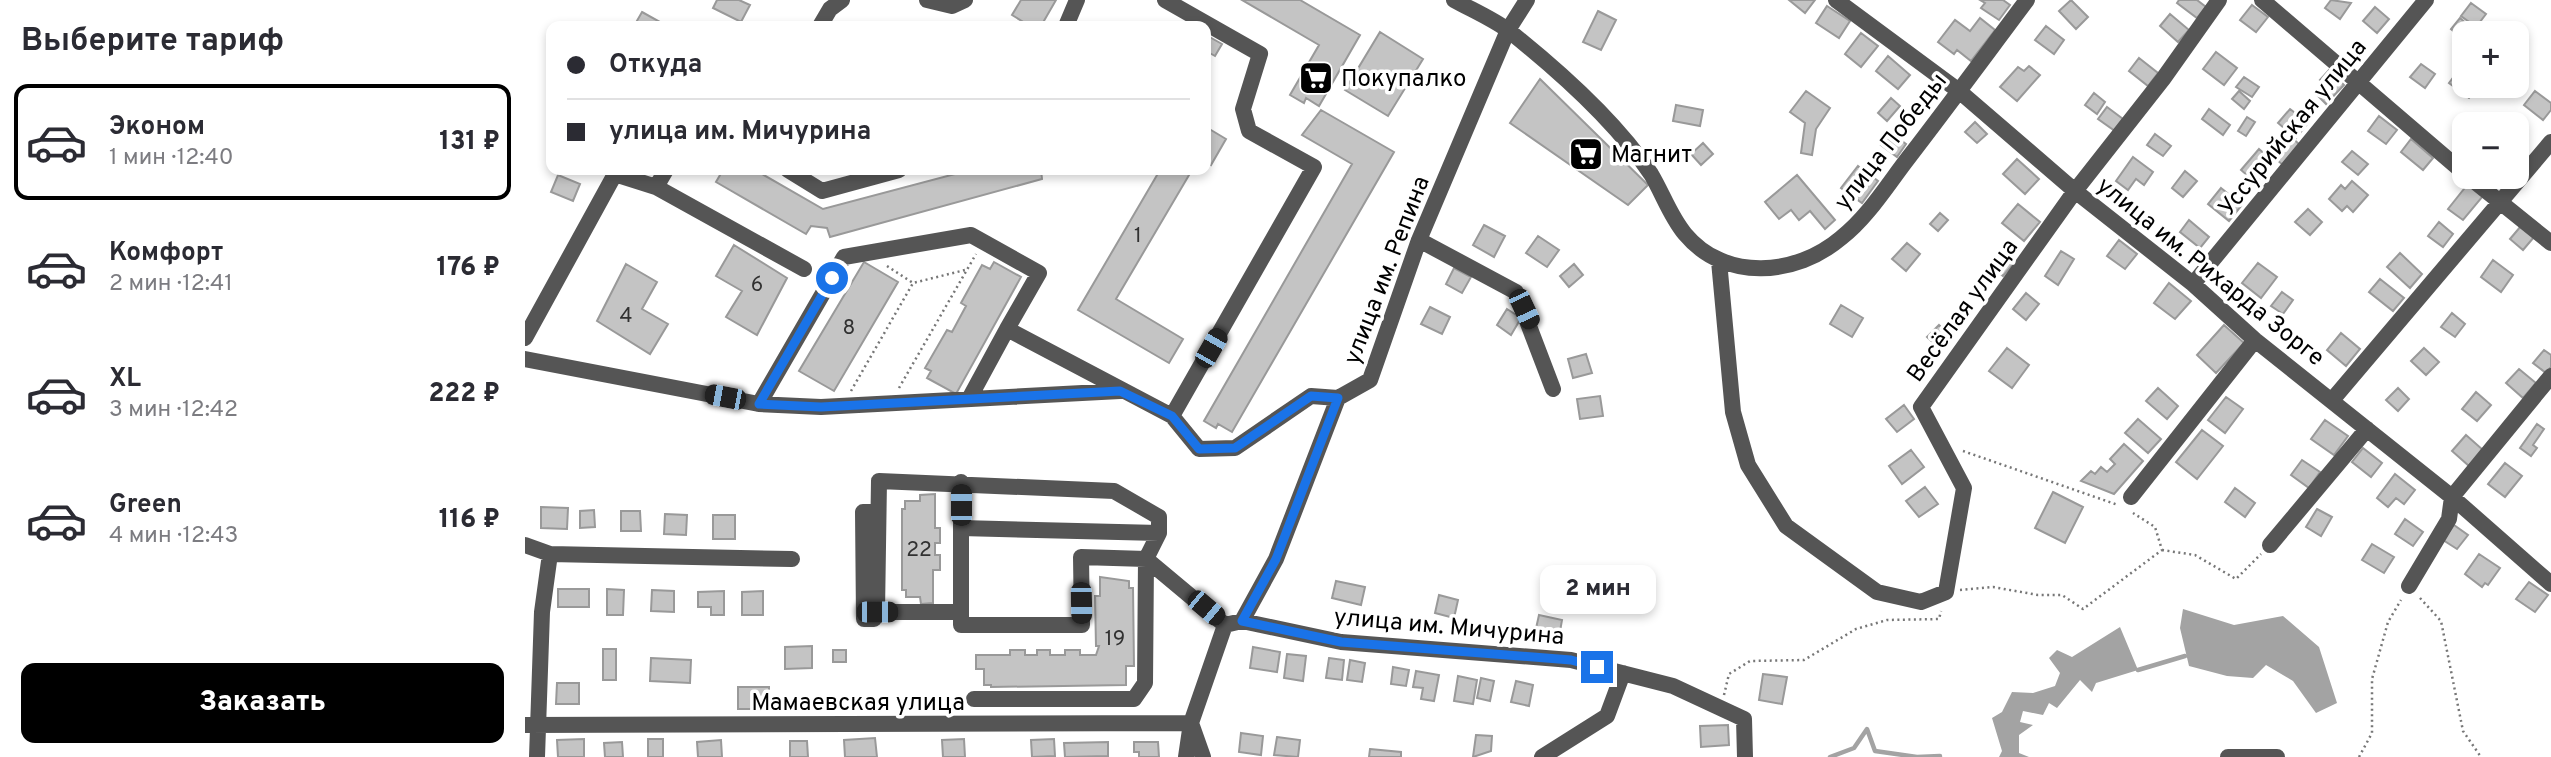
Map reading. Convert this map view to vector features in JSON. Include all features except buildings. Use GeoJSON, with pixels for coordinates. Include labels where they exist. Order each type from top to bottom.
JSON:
{"type":"FeatureCollection","features":[{"type":"Feature","properties":{"kind":"street"},"geometry":{"type":"LineString","coordinates":[[823,21],[830,9],[842,0]]}},
{"type":"Feature","properties":{"kind":"street"},"geometry":{"type":"LineString","coordinates":[[927,0],[951,6],[965,0]]}},
{"type":"Feature","properties":{"kind":"street"},"geometry":{"type":"LineString","coordinates":[[1068,21],[1077,0]]}},
{"type":"Feature","properties":{"kind":"street"},"geometry":{"type":"LineString","coordinates":[[1165,0],[1202,21]]}},
{"type":"Feature","properties":{"kind":"street"},"geometry":{"type":"LineString","coordinates":[[1454,0],[1508,30],[1612,127],[1651,175],[1685,234],[1702,252],[1719,261],[1733,412],[1748,465],[1786,526],[1877,592],[1921,602],[1946,592]]}},
{"type":"Feature","properties":{"kind":"street","name":"улица им. Репина"},"geometry":{"type":"LineString","coordinates":[[1186,757],[1191,723],[1233,623],[1276,559],[1338,398],[1370,380],[1419,240],[1508,30],[1527,0]]}},
{"type":"Feature","properties":{"kind":"street","name":"улица им. Рихарда Зорге"},"geometry":{"type":"LineString","coordinates":[[1836,0],[1959,91],[2075,191],[2193,284],[2255,340],[2333,399],[2452,497],[2551,584]]}},
{"type":"Feature","properties":{"kind":"street","name":"улица Победы"},"geometry":{"type":"LineString","coordinates":[[1719,261],[1739,268],[1766,270],[1800,263],[1841,239],[1877,199],[2027,0]]}},
{"type":"Feature","properties":{"kind":"street","name":"Весёлая улица"},"geometry":{"type":"LineString","coordinates":[[1946,592],[1964,488],[1921,407],[2075,191],[2163,79],[2219,0]]}},
{"type":"Feature","properties":{"kind":"street"},"geometry":{"type":"LineString","coordinates":[[2262,0],[2452,163]]}},
{"type":"Feature","properties":{"kind":"street","name":"Уссурийская улица"},"geometry":{"type":"LineString","coordinates":[[2193,284],[2426,0]]}},
{"type":"Feature","properties":{"kind":"street"},"geometry":{"type":"LineString","coordinates":[[1172,416],[1314,167],[1249,131],[1243,109],[1260,54],[1211,26]]}},
{"type":"Feature","properties":{"kind":"street"},"geometry":{"type":"LineString","coordinates":[[2333,399],[2551,142]]}},
{"type":"Feature","properties":{"kind":"street"},"geometry":{"type":"LineString","coordinates":[[525,338],[614,175]]}},
{"type":"Feature","properties":{"kind":"street"},"geometry":{"type":"LineString","coordinates":[[618,175],[656,187],[804,270]]}},
{"type":"Feature","properties":{"kind":"street"},"geometry":{"type":"LineString","coordinates":[[656,187],[663,175]]}},
{"type":"Feature","properties":{"kind":"street"},"geometry":{"type":"LineString","coordinates":[[795,175],[822,191],[881,175]]}},
{"type":"Feature","properties":{"kind":"street"},"geometry":{"type":"LineString","coordinates":[[2483,189],[2551,243]]}},
{"type":"Feature","properties":{"kind":"street"},"geometry":{"type":"LineString","coordinates":[[759,404],[844,257],[971,235],[1039,272],[969,399]]}},
{"type":"Feature","properties":{"kind":"street"},"geometry":{"type":"LineString","coordinates":[[1419,240],[1516,292],[1553,389]]}},
{"type":"Feature","properties":{"kind":"street"},"geometry":{"type":"LineString","coordinates":[[1007,329],[1120,391],[1172,416],[1199,449],[1235,448],[1311,396],[1338,398]]}},
{"type":"Feature","properties":{"kind":"street"},"geometry":{"type":"LineString","coordinates":[[2131,497],[2255,340]]}},
{"type":"Feature","properties":{"kind":"street"},"geometry":{"type":"LineString","coordinates":[[525,359],[759,404],[842,406],[1120,391]]}},
{"type":"Feature","properties":{"kind":"street"},"geometry":{"type":"LineString","coordinates":[[2409,586],[2449,519],[2452,497],[2551,376]]}},
{"type":"Feature","properties":{"kind":"street"},"geometry":{"type":"LineString","coordinates":[[2270,545],[2367,429]]}},
{"type":"Feature","properties":{"kind":"street"},"geometry":{"type":"LineString","coordinates":[[961,612],[877,612],[879,481],[961,482],[1114,491],[1159,517],[1159,533],[1146,559],[1145,682],[1134,699],[974,699]]}},
{"type":"Feature","properties":{"kind":"street"},"geometry":{"type":"LineString","coordinates":[[961,482],[961,625],[1082,625],[1081,557],[1146,559],[1233,623]]}},
{"type":"Feature","properties":{"kind":"street"},"geometry":{"type":"LineString","coordinates":[[863,512],[873,512],[874,618],[864,618],[863,512]]}},
{"type":"Feature","properties":{"kind":"street"},"geometry":{"type":"LineString","coordinates":[[961,528],[1159,533]]}},
{"type":"Feature","properties":{"kind":"street"},"geometry":{"type":"LineString","coordinates":[[525,545],[550,554],[792,559]]}},
{"type":"Feature","properties":{"kind":"street"},"geometry":{"type":"LineString","coordinates":[[537,757],[531,726],[550,554]]}},
{"type":"Feature","properties":{"kind":"street","name":"улица им. Мичурина"},"geometry":{"type":"LineString","coordinates":[[1233,623],[1341,642],[1571,660],[1673,686],[1744,719],[1745,757]]}},
{"type":"Feature","properties":{"kind":"street"},"geometry":{"type":"LineString","coordinates":[[1542,757],[1607,716],[1623,673]]}},
{"type":"Feature","properties":{"kind":"street"},"geometry":{"type":"LineString","coordinates":[[1191,723],[1203,757]]}},
{"type":"Feature","properties":{"kind":"street","name":"Мамаевская улица"},"geometry":{"type":"LineString","coordinates":[[531,726],[1191,723]]}},
{"type":"Feature","properties":{"kind":"street"},"geometry":{"type":"LineString","coordinates":[[2228,757],[2277,757]]}},
{"type":"Feature","properties":{"kind":"path"},"geometry":{"type":"LineString","coordinates":[[890,404],[983,242]]}},
{"type":"Feature","properties":{"kind":"path"},"geometry":{"type":"LineString","coordinates":[[867,253],[913,283]]}},
{"type":"Feature","properties":{"kind":"path"},"geometry":{"type":"LineString","coordinates":[[842,406],[913,283],[967,270]]}},
{"type":"Feature","properties":{"kind":"path"},"geometry":{"type":"LineString","coordinates":[[1940,443],[2125,508],[2155,527],[2162,550]]}},
{"type":"Feature","properties":{"kind":"path"},"geometry":{"type":"LineString","coordinates":[[1720,708],[1729,674],[1750,661],[1804,660],[1856,629],[1887,620],[1939,619],[1946,592],[1993,587],[2038,595],[2062,595],[2083,609],[2162,550],[2195,555],[2237,579],[2270,545]]}},
{"type":"Feature","properties":{"kind":"path"},"geometry":{"type":"LineString","coordinates":[[2359,757],[2372,733],[2372,679],[2388,622],[2409,586],[2441,621],[2463,731],[2481,757]]}},
{"type":"Feature","properties":{"kind":"shaded area"},"geometry":{"type":"Polygon","coordinates":[[[2183,609],[2234,625],[2283,616],[2319,647],[2337,703],[2316,713],[2293,681],[2266,665],[2253,678],[2227,676],[2189,666],[2180,628],[2183,609]]]}},
{"type":"Feature","properties":{"kind":"shaded area"},"geometry":{"type":"Polygon","coordinates":[[[2120,627],[2138,670],[2096,683],[2092,692],[2080,680],[2057,708],[2049,703],[2043,715],[2023,711],[2020,722],[2033,725],[2019,735],[2019,753],[2029,757],[1999,757],[2002,751],[1992,718],[2002,712],[2012,692],[2033,693],[2055,686],[2060,673],[2049,658],[2057,650],[2072,657],[2120,627]]]}},
{"type":"Feature","properties":{"kind":"waterway"},"geometry":{"type":"LineString","coordinates":[[2138,670],[2185,656]]}},
{"type":"Feature","properties":{"kind":"waterway"},"geometry":{"type":"LineString","coordinates":[[1830,757],[1854,748],[1867,729],[1875,751],[1917,757],[1940,756]]}},
{"type":"Feature","properties":{"kind":"place","name":"Покупалко"},"geometry":{"type":"Point","coordinates":[1316,78]}},
{"type":"Feature","properties":{"kind":"place","name":"Магнит"},"geometry":{"type":"Point","coordinates":[1586,154]}},
{"type":"Feature","properties":{"kind":"route"},"geometry":{"type":"LineString","coordinates":[[832,278],[759,404],[821,407],[1120,391],[1172,416],[1199,449],[1235,448],[1311,396],[1338,398],[1276,559],[1242,621],[1341,642],[1571,660],[1597,667]]}}]}
